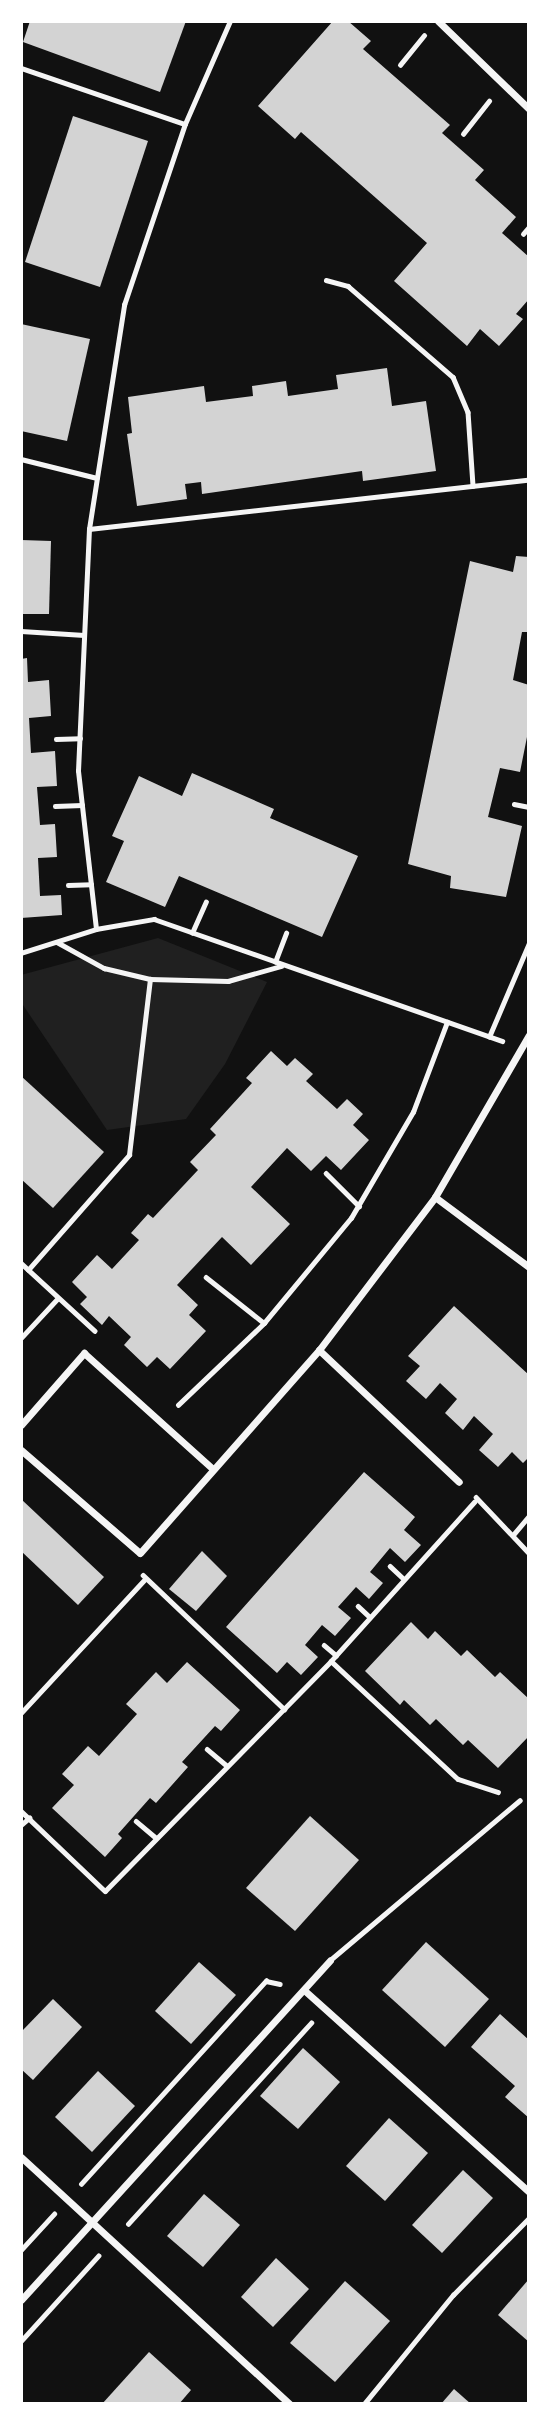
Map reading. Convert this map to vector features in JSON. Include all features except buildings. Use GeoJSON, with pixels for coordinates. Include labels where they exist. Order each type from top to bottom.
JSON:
{"type":"FeatureCollection","features":[{"type":"Feature","properties":{"kind":"street"},"geometry":{"type":"LineString","coordinates":[[438,21],[529,108]]}},
{"type":"Feature","properties":{"kind":"street"},"geometry":{"type":"LineString","coordinates":[[21,1450],[140,1553],[319,1350],[435,1197],[524,1049],[529,1035]]}},
{"type":"Feature","properties":{"kind":"street"},"geometry":{"type":"LineString","coordinates":[[435,1197],[529,1266]]}},
{"type":"Feature","properties":{"kind":"street"},"geometry":{"type":"LineString","coordinates":[[319,1350],[459,1482]]}},
{"type":"Feature","properties":{"kind":"street"},"geometry":{"type":"LineString","coordinates":[[21,1425],[84,1353],[213,1469]]}},
{"type":"Feature","properties":{"kind":"street"},"geometry":{"type":"LineString","coordinates":[[21,2300],[330,1960]]}},
{"type":"Feature","properties":{"kind":"street"},"geometry":{"type":"LineString","coordinates":[[304,1990],[529,2192]]}},
{"type":"Feature","properties":{"kind":"street"},"geometry":{"type":"LineString","coordinates":[[21,2157],[290,2404]]}},
{"type":"Feature","properties":{"kind":"lane"},"geometry":{"type":"LineString","coordinates":[[330,1960],[520,1800]]}},
{"type":"Feature","properties":{"kind":"path"},"geometry":{"type":"LineString","coordinates":[[96,929],[82,805],[80,738],[89,528],[124,305],[185,124],[230,21]]}},
{"type":"Feature","properties":{"kind":"path"},"geometry":{"type":"LineString","coordinates":[[400,65],[429,30]]}},
{"type":"Feature","properties":{"kind":"path"},"geometry":{"type":"LineString","coordinates":[[21,68],[185,124]]}},
{"type":"Feature","properties":{"kind":"path"},"geometry":{"type":"LineString","coordinates":[[463,134],[503,84]]}},
{"type":"Feature","properties":{"kind":"path"},"geometry":{"type":"LineString","coordinates":[[523,234],[529,228]]}},
{"type":"Feature","properties":{"kind":"path"},"geometry":{"type":"LineString","coordinates":[[326,279],[348,286],[453,377],[468,412],[473,486]]}},
{"type":"Feature","properties":{"kind":"path"},"geometry":{"type":"LineString","coordinates":[[21,459],[97,478]]}},
{"type":"Feature","properties":{"kind":"path"},"geometry":{"type":"LineString","coordinates":[[89,528],[529,480]]}},
{"type":"Feature","properties":{"kind":"path"},"geometry":{"type":"LineString","coordinates":[[21,631],[84,635]]}},
{"type":"Feature","properties":{"kind":"path"},"geometry":{"type":"LineString","coordinates":[[56,739],[80,738]]}},
{"type":"Feature","properties":{"kind":"path"},"geometry":{"type":"LineString","coordinates":[[514,804],[529,807]]}},
{"type":"Feature","properties":{"kind":"path"},"geometry":{"type":"LineString","coordinates":[[55,806],[82,805]]}},
{"type":"Feature","properties":{"kind":"path"},"geometry":{"type":"LineString","coordinates":[[68,885],[91,884]]}},
{"type":"Feature","properties":{"kind":"path"},"geometry":{"type":"LineString","coordinates":[[192,933],[206,902]]}},
{"type":"Feature","properties":{"kind":"path"},"geometry":{"type":"LineString","coordinates":[[21,953],[96,929],[154,919],[524,1049]]}},
{"type":"Feature","properties":{"kind":"path"},"geometry":{"type":"LineString","coordinates":[[275,962],[286,933]]}},
{"type":"Feature","properties":{"kind":"path"},"geometry":{"type":"LineString","coordinates":[[57,942],[104,968],[150,979],[228,981],[282,966]]}},
{"type":"Feature","properties":{"kind":"path"},"geometry":{"type":"LineString","coordinates":[[489,1037],[529,943]]}},
{"type":"Feature","properties":{"kind":"path"},"geometry":{"type":"LineString","coordinates":[[28,1270],[129,1155],[150,979]]}},
{"type":"Feature","properties":{"kind":"path"},"geometry":{"type":"LineString","coordinates":[[178,1405],[264,1324],[359,1206],[413,1112],[447,1022]]}},
{"type":"Feature","properties":{"kind":"path"},"geometry":{"type":"LineString","coordinates":[[326,1173],[359,1206]]}},
{"type":"Feature","properties":{"kind":"path"},"geometry":{"type":"LineString","coordinates":[[206,1276],[264,1324]]}},
{"type":"Feature","properties":{"kind":"path"},"geometry":{"type":"LineString","coordinates":[[21,1338],[58,1298]]}},
{"type":"Feature","properties":{"kind":"path"},"geometry":{"type":"LineString","coordinates":[[459,1482],[529,1553]]}},
{"type":"Feature","properties":{"kind":"path"},"geometry":{"type":"LineString","coordinates":[[21,1811],[105,1891],[337,1655],[477,1498]]}},
{"type":"Feature","properties":{"kind":"path"},"geometry":{"type":"LineString","coordinates":[[513,1535],[529,1516]]}},
{"type":"Feature","properties":{"kind":"path"},"geometry":{"type":"LineString","coordinates":[[140,1553],[144,1580],[284,1709]]}},
{"type":"Feature","properties":{"kind":"path"},"geometry":{"type":"LineString","coordinates":[[390,1566],[404,1579]]}},
{"type":"Feature","properties":{"kind":"path"},"geometry":{"type":"LineString","coordinates":[[21,1713],[144,1580]]}},
{"type":"Feature","properties":{"kind":"path"},"geometry":{"type":"LineString","coordinates":[[358,1606],[370,1617]]}},
{"type":"Feature","properties":{"kind":"path"},"geometry":{"type":"LineString","coordinates":[[324,1645],[337,1655]]}},
{"type":"Feature","properties":{"kind":"path"},"geometry":{"type":"LineString","coordinates":[[331,1661],[458,1779],[520,1800]]}},
{"type":"Feature","properties":{"kind":"path"},"geometry":{"type":"LineString","coordinates":[[207,1749],[227,1766]]}},
{"type":"Feature","properties":{"kind":"path"},"geometry":{"type":"LineString","coordinates":[[21,1825],[29,1818]]}},
{"type":"Feature","properties":{"kind":"path"},"geometry":{"type":"LineString","coordinates":[[136,1821],[156,1838]]}},
{"type":"Feature","properties":{"kind":"path"},"geometry":{"type":"LineString","coordinates":[[21,2250],[266,1981],[304,1990]]}},
{"type":"Feature","properties":{"kind":"path"},"geometry":{"type":"LineString","coordinates":[[21,2341],[325,2008]]}},
{"type":"Feature","properties":{"kind":"path"},"geometry":{"type":"LineString","coordinates":[[364,2404],[453,2295],[529,2218]]}},
{"type":"Feature","properties":{"kind":"shaded area"},"geometry":{"type":"Polygon","coordinates":[[[158,938],[267,982],[225,1064],[186,1119],[107,1130],[21,1002],[21,975],[158,938]]]}}]}
